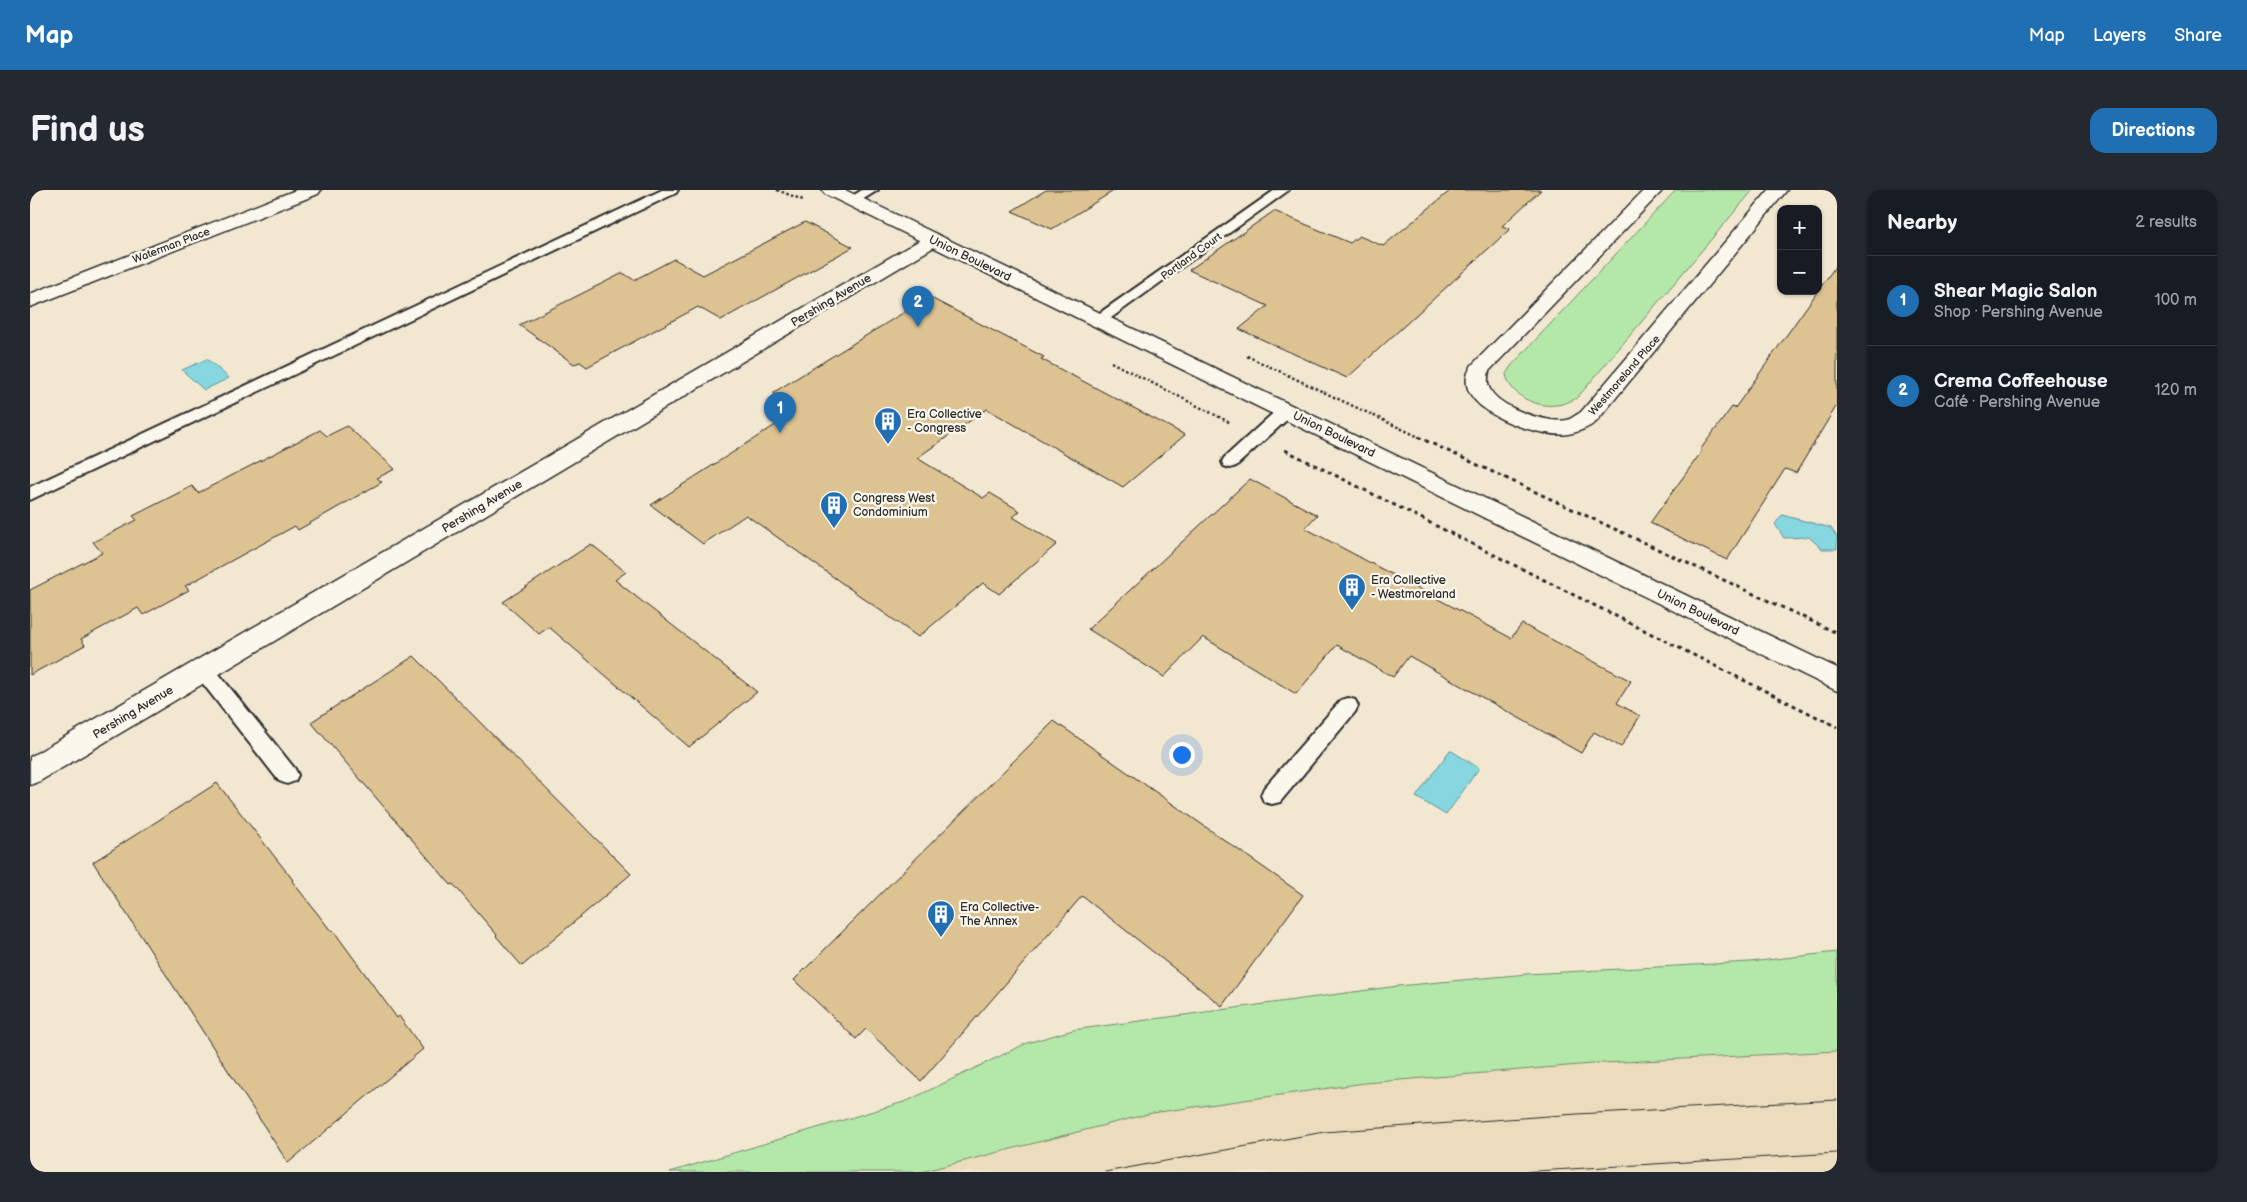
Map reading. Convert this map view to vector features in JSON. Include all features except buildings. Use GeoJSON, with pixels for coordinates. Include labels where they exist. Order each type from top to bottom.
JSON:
{"type":"FeatureCollection","features":[{"type":"Feature","properties":{"kind":"street","name":"Waterman Place"},"geometry":{"type":"LineString","coordinates":[[30,301],[312,190]]}},
{"type":"Feature","properties":{"kind":"street","name":"Union Boulevard"},"geometry":{"type":"LineString","coordinates":[[831,190],[1837,680]]}},
{"type":"Feature","properties":{"kind":"street","name":"Westmoreland Place"},"geometry":{"type":"LineString","coordinates":[[1654,190],[1484,364],[1478,374],[1478,384],[1482,394],[1492,405],[1530,423],[1548,427],[1567,427],[1587,418],[1778,190]]}},
{"type":"Feature","properties":{"kind":"street","name":"Pershing Avenue"},"geometry":{"type":"LineString","coordinates":[[30,772],[933,240]]}},
{"type":"Feature","properties":{"kind":"lane"},"geometry":{"type":"LineString","coordinates":[[30,494],[672,190]]}},
{"type":"Feature","properties":{"kind":"lane"},"geometry":{"type":"LineString","coordinates":[[852,200],[872,190]]}},
{"type":"Feature","properties":{"kind":"lane","name":"Portland Court"},"geometry":{"type":"LineString","coordinates":[[1099,320],[1283,190]]}},
{"type":"Feature","properties":{"kind":"lane"},"geometry":{"type":"LineString","coordinates":[[1230,462],[1286,411]]}},
{"type":"Feature","properties":{"kind":"lane"},"geometry":{"type":"LineString","coordinates":[[204,670],[286,775]]}},
{"type":"Feature","properties":{"kind":"lane"},"geometry":{"type":"LineString","coordinates":[[1272,795],[1348,706]]}},
{"type":"Feature","properties":{"kind":"path"},"geometry":{"type":"LineString","coordinates":[[1244,355],[1837,633]]}},
{"type":"Feature","properties":{"kind":"path"},"geometry":{"type":"LineString","coordinates":[[1110,361],[1837,726]]}},
{"type":"Feature","properties":{"kind":"shaded area"},"geometry":{"type":"Polygon","coordinates":[[[1837,1051],[1837,1172],[921,1172],[1152,1113],[1365,1083],[1603,1063],[1837,1051]]]}},
{"type":"Feature","properties":{"kind":"green space"},"geometry":{"type":"Polygon","coordinates":[[[1676,190],[1753,190],[1577,398],[1562,404],[1545,405],[1527,400],[1520,395],[1513,389],[1506,374],[1511,366],[1676,190]]]}},
{"type":"Feature","properties":{"kind":"green space"},"geometry":{"type":"Polygon","coordinates":[[[1837,952],[1837,1051],[1603,1063],[1365,1083],[1152,1113],[921,1172],[670,1172],[907,1101],[1027,1043],[1073,1030],[1398,986],[1527,974],[1750,962],[1837,952]]]}},
{"type":"Feature","properties":{"kind":"water"},"geometry":{"type":"Polygon","coordinates":[[[207,359],[229,378],[204,390],[182,370],[207,359]]]}},
{"type":"Feature","properties":{"kind":"water"},"geometry":{"type":"Polygon","coordinates":[[[1782,515],[1831,528],[1837,537],[1837,549],[1822,549],[1809,537],[1784,538],[1775,524],[1782,515]]]}},
{"type":"Feature","properties":{"kind":"water"},"geometry":{"type":"Polygon","coordinates":[[[1450,750],[1479,768],[1446,815],[1416,797],[1450,750]]]}},
{"type":"Feature","properties":{"kind":"tram line"},"geometry":{"type":"LineString","coordinates":[[1105,1172],[1324,1132],[1577,1114],[1837,1100]]}},
{"type":"Feature","properties":{"kind":"tram line"},"geometry":{"type":"LineString","coordinates":[[1520,1172],[1837,1153]]}},
{"type":"Feature","properties":{"kind":"place","name":"Crema Coffeehouse"},"geometry":{"type":"Point","coordinates":[918,327]}},
{"type":"Feature","properties":{"kind":"place","name":"Shear Magic Salon"},"geometry":{"type":"Point","coordinates":[780,433]}},
{"type":"Feature","properties":{"kind":"place","name":"Era Collective - Congress"},"geometry":{"type":"Point","coordinates":[888,445]}},
{"type":"Feature","properties":{"kind":"place","name":"Congress West Condominium"},"geometry":{"type":"Point","coordinates":[834,529]}},
{"type":"Feature","properties":{"kind":"place","name":"Era Collective - Westmoreland"},"geometry":{"type":"Point","coordinates":[1352,611]}},
{"type":"Feature","properties":{"kind":"place","name":"Era Collective- The Annex"},"geometry":{"type":"Point","coordinates":[941,938]}}]}
